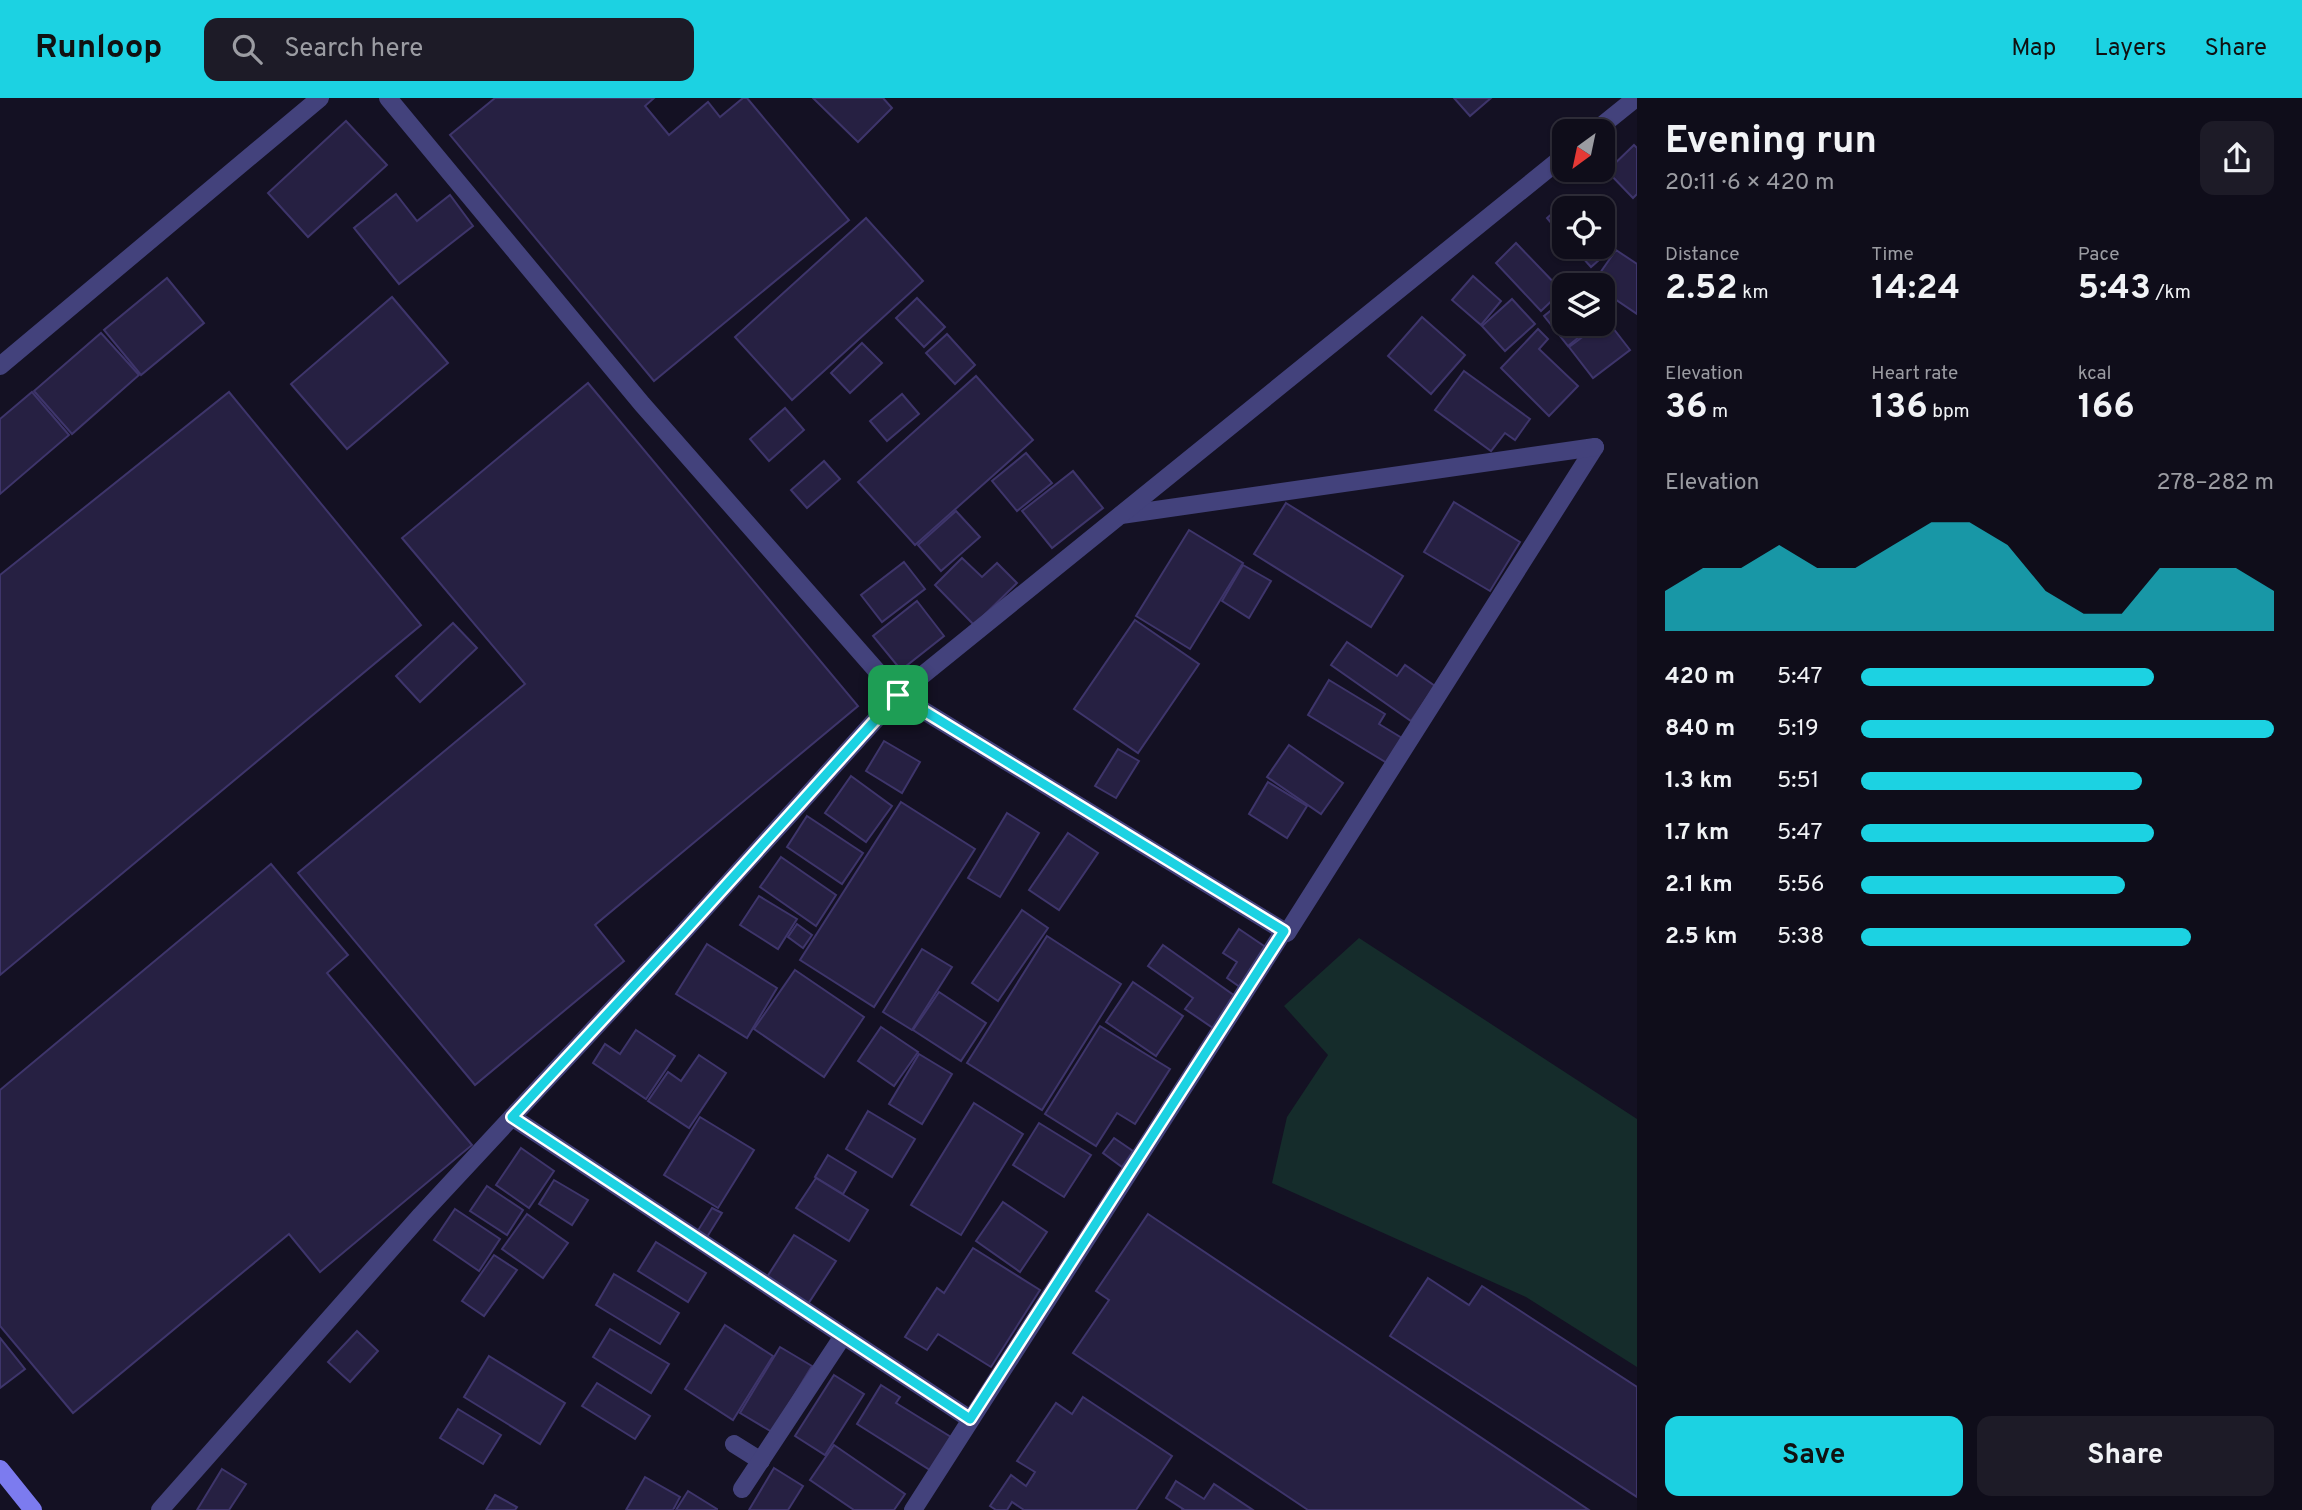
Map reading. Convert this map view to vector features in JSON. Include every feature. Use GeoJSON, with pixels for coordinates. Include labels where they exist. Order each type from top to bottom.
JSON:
{"type":"FeatureCollection","features":[{"type":"Feature","properties":{"kind":"street"},"geometry":{"type":"LineString","coordinates":[[0,366],[320,98]]}},
{"type":"Feature","properties":{"kind":"street"},"geometry":{"type":"LineString","coordinates":[[388,98],[642,404],[898,695],[1287,933],[1595,447],[1121,515]]}},
{"type":"Feature","properties":{"kind":"street"},"geometry":{"type":"LineString","coordinates":[[1610,119],[1636,98]]}},
{"type":"Feature","properties":{"kind":"street"},"geometry":{"type":"LineString","coordinates":[[160,1510],[421,1215],[681,935],[898,695],[1552,166]]}},
{"type":"Feature","properties":{"kind":"street"},"geometry":{"type":"LineString","coordinates":[[913,1510],[1284,931]]}},
{"type":"Feature","properties":{"kind":"street"},"geometry":{"type":"LineString","coordinates":[[512,1117],[970,1419]]}},
{"type":"Feature","properties":{"kind":"street"},"geometry":{"type":"LineString","coordinates":[[742,1489],[843,1336]]}},
{"type":"Feature","properties":{"kind":"street"},"geometry":{"type":"LineString","coordinates":[[734,1444],[761,1461]]}},
{"type":"Feature","properties":{"kind":"street"},"geometry":{"type":"LineString","coordinates":[[0,1469],[33,1510]]}},
{"type":"Feature","properties":{"kind":"green space"},"geometry":{"type":"Polygon","coordinates":[[[1359,938],[1637,1119],[1637,1367],[1526,1297],[1272,1183],[1287,1117],[1328,1055],[1284,1006],[1359,938]]]}},
{"type":"Feature","properties":{"kind":"building"},"geometry":{"type":"Polygon","coordinates":[[[495,98],[654,98],[645,106],[669,135],[708,102],[720,117],[743,98],[747,98],[849,220],[654,381],[450,135],[495,98]]]}},
{"type":"Feature","properties":{"kind":"building"},"geometry":{"type":"Polygon","coordinates":[[[813,98],[883,98],[892,108],[858,142],[813,98]]]}},
{"type":"Feature","properties":{"kind":"building"},"geometry":{"type":"Polygon","coordinates":[[[1454,98],[1491,98],[1470,116],[1454,98]]]}},
{"type":"Feature","properties":{"kind":"building"},"geometry":{"type":"Polygon","coordinates":[[[346,121],[387,165],[308,237],[268,193],[346,121]]]}},
{"type":"Feature","properties":{"kind":"building"},"geometry":{"type":"Polygon","coordinates":[[[1634,145],[1637,148],[1637,194],[1633,198],[1615,179],[1615,163],[1634,145]]]}},
{"type":"Feature","properties":{"kind":"building"},"geometry":{"type":"Polygon","coordinates":[[[396,194],[417,221],[450,195],[473,226],[399,284],[354,228],[396,194]]]}},
{"type":"Feature","properties":{"kind":"building"},"geometry":{"type":"Polygon","coordinates":[[[866,218],[923,281],[792,400],[735,337],[866,218]]]}},
{"type":"Feature","properties":{"kind":"building"},"geometry":{"type":"Polygon","coordinates":[[[1516,243],[1552,281],[1552,301],[1541,311],[1496,263],[1516,243]]]}},
{"type":"Feature","properties":{"kind":"building"},"geometry":{"type":"Polygon","coordinates":[[[1615,251],[1637,264],[1637,314],[1615,299],[1615,273],[1600,273],[1610,259],[1615,259],[1615,251]]]}},
{"type":"Feature","properties":{"kind":"building"},"geometry":{"type":"Polygon","coordinates":[[[1584,259],[1600,259],[1591,267],[1584,259]]]}},
{"type":"Feature","properties":{"kind":"building"},"geometry":{"type":"Polygon","coordinates":[[[1473,276],[1501,301],[1481,325],[1452,300],[1473,276]]]}},
{"type":"Feature","properties":{"kind":"building"},"geometry":{"type":"Polygon","coordinates":[[[167,278],[204,323],[141,375],[104,330],[167,278]]]}},
{"type":"Feature","properties":{"kind":"building"},"geometry":{"type":"Polygon","coordinates":[[[392,297],[448,363],[347,449],[291,384],[392,297]]]}},
{"type":"Feature","properties":{"kind":"building"},"geometry":{"type":"Polygon","coordinates":[[[917,298],[945,327],[924,347],[896,318],[917,298]]]}},
{"type":"Feature","properties":{"kind":"building"},"geometry":{"type":"Polygon","coordinates":[[[1512,299],[1535,324],[1505,351],[1482,326],[1512,299]]]}},
{"type":"Feature","properties":{"kind":"building"},"geometry":{"type":"Polygon","coordinates":[[[1552,310],[1552,326],[1544,316],[1552,310]]]}},
{"type":"Feature","properties":{"kind":"building"},"geometry":{"type":"Polygon","coordinates":[[[1422,317],[1465,355],[1431,394],[1388,356],[1422,317]]]}},
{"type":"Feature","properties":{"kind":"building"},"geometry":{"type":"Polygon","coordinates":[[[1538,329],[1548,339],[1539,349],[1578,386],[1549,416],[1501,368],[1538,329]]]}},
{"type":"Feature","properties":{"kind":"building"},"geometry":{"type":"Polygon","coordinates":[[[1615,331],[1630,350],[1593,378],[1569,347],[1584,336],[1615,336],[1615,331]]]}},
{"type":"Feature","properties":{"kind":"building"},"geometry":{"type":"Polygon","coordinates":[[[101,333],[139,375],[72,434],[34,391],[101,333]]]}},
{"type":"Feature","properties":{"kind":"building"},"geometry":{"type":"Polygon","coordinates":[[[947,334],[975,365],[955,384],[926,353],[947,334]]]}},
{"type":"Feature","properties":{"kind":"building"},"geometry":{"type":"Polygon","coordinates":[[[1560,336],[1580,336],[1568,346],[1560,336]]]}},
{"type":"Feature","properties":{"kind":"building"},"geometry":{"type":"Polygon","coordinates":[[[862,343],[882,363],[850,393],[831,373],[862,343]]]}},
{"type":"Feature","properties":{"kind":"building"},"geometry":{"type":"Polygon","coordinates":[[[1464,371],[1530,419],[1515,440],[1505,433],[1491,451],[1435,410],[1464,371]]]}},
{"type":"Feature","properties":{"kind":"building"},"geometry":{"type":"Polygon","coordinates":[[[976,376],[1033,440],[915,545],[858,482],[976,376]]]}},
{"type":"Feature","properties":{"kind":"building"},"geometry":{"type":"Polygon","coordinates":[[[588,383],[858,706],[595,925],[624,961],[475,1085],[298,873],[525,684],[402,538],[588,383]]]}},
{"type":"Feature","properties":{"kind":"building"},"geometry":{"type":"Polygon","coordinates":[[[32,392],[69,435],[0,494],[0,419],[32,392]]]}},
{"type":"Feature","properties":{"kind":"building"},"geometry":{"type":"Polygon","coordinates":[[[229,392],[421,625],[0,975],[0,575],[229,392]]]}},
{"type":"Feature","properties":{"kind":"building"},"geometry":{"type":"Polygon","coordinates":[[[902,394],[919,414],[887,441],[870,421],[902,394]]]}},
{"type":"Feature","properties":{"kind":"building"},"geometry":{"type":"Polygon","coordinates":[[[785,408],[804,430],[769,461],[750,439],[785,408]]]}},
{"type":"Feature","properties":{"kind":"building"},"geometry":{"type":"Polygon","coordinates":[[[1026,453],[1052,483],[1017,511],[992,481],[1026,453]]]}},
{"type":"Feature","properties":{"kind":"building"},"geometry":{"type":"Polygon","coordinates":[[[824,461],[840,479],[807,508],[791,490],[824,461]]]}},
{"type":"Feature","properties":{"kind":"building"},"geometry":{"type":"Polygon","coordinates":[[[1073,471],[1103,508],[1052,548],[1022,511],[1073,471]]]}},
{"type":"Feature","properties":{"kind":"building"},"geometry":{"type":"Polygon","coordinates":[[[1454,502],[1520,542],[1490,591],[1424,552],[1454,502]]]}},
{"type":"Feature","properties":{"kind":"building"},"geometry":{"type":"Polygon","coordinates":[[[1286,503],[1403,576],[1371,627],[1254,554],[1286,503]]]}},
{"type":"Feature","properties":{"kind":"building"},"geometry":{"type":"Polygon","coordinates":[[[956,511],[980,537],[941,571],[918,545],[956,511]]]}},
{"type":"Feature","properties":{"kind":"building"},"geometry":{"type":"Polygon","coordinates":[[[1189,530],[1243,563],[1190,649],[1136,616],[1189,530]]]}},
{"type":"Feature","properties":{"kind":"building"},"geometry":{"type":"Polygon","coordinates":[[[962,558],[982,577],[997,563],[1017,583],[974,625],[935,585],[962,558]]]}},
{"type":"Feature","properties":{"kind":"building"},"geometry":{"type":"Polygon","coordinates":[[[904,562],[925,589],[882,622],[861,595],[904,562]]]}},
{"type":"Feature","properties":{"kind":"building"},"geometry":{"type":"Polygon","coordinates":[[[1243,565],[1271,581],[1249,618],[1222,601],[1243,565]]]}},
{"type":"Feature","properties":{"kind":"building"},"geometry":{"type":"Polygon","coordinates":[[[917,601],[944,636],[901,670],[873,636],[917,601]]]}},
{"type":"Feature","properties":{"kind":"building"},"geometry":{"type":"Polygon","coordinates":[[[1135,620],[1199,664],[1138,753],[1074,709],[1135,620]]]}},
{"type":"Feature","properties":{"kind":"building"},"geometry":{"type":"Polygon","coordinates":[[[453,623],[477,648],[420,702],[396,676],[453,623]]]}},
{"type":"Feature","properties":{"kind":"building"},"geometry":{"type":"Polygon","coordinates":[[[1347,642],[1397,676],[1405,665],[1435,686],[1411,721],[1331,665],[1347,642]]]}},
{"type":"Feature","properties":{"kind":"building"},"geometry":{"type":"Polygon","coordinates":[[[1329,680],[1385,714],[1379,724],[1402,738],[1387,763],[1308,715],[1329,680]]]}},
{"type":"Feature","properties":{"kind":"building"},"geometry":{"type":"Polygon","coordinates":[[[884,741],[920,762],[902,793],[866,771],[884,741]]]}},
{"type":"Feature","properties":{"kind":"building"},"geometry":{"type":"Polygon","coordinates":[[[1289,745],[1343,783],[1321,814],[1267,777],[1289,745]]]}},
{"type":"Feature","properties":{"kind":"building"},"geometry":{"type":"Polygon","coordinates":[[[1118,749],[1139,761],[1116,798],[1095,786],[1118,749]]]}},
{"type":"Feature","properties":{"kind":"building"},"geometry":{"type":"Polygon","coordinates":[[[851,776],[892,806],[866,842],[825,813],[851,776]]]}},
{"type":"Feature","properties":{"kind":"building"},"geometry":{"type":"Polygon","coordinates":[[[1268,782],[1307,806],[1287,838],[1249,814],[1268,782]]]}},
{"type":"Feature","properties":{"kind":"building"},"geometry":{"type":"Polygon","coordinates":[[[901,802],[975,849],[874,1007],[800,960],[901,802]]]}},
{"type":"Feature","properties":{"kind":"building"},"geometry":{"type":"Polygon","coordinates":[[[1007,813],[1039,833],[1000,897],[968,878],[1007,813]]]}},
{"type":"Feature","properties":{"kind":"building"},"geometry":{"type":"Polygon","coordinates":[[[807,816],[863,853],[842,884],[787,847],[807,816]]]}},
{"type":"Feature","properties":{"kind":"building"},"geometry":{"type":"Polygon","coordinates":[[[1068,833],[1098,853],[1059,910],[1029,890],[1068,833]]]}},
{"type":"Feature","properties":{"kind":"building"},"geometry":{"type":"Polygon","coordinates":[[[781,857],[836,895],[816,926],[760,887],[781,857]]]}},
{"type":"Feature","properties":{"kind":"building"},"geometry":{"type":"Polygon","coordinates":[[[271,864],[348,955],[327,973],[472,1145],[320,1272],[289,1234],[73,1413],[0,1326],[0,1090],[271,864]]]}},
{"type":"Feature","properties":{"kind":"building"},"geometry":{"type":"Polygon","coordinates":[[[759,896],[797,919],[778,949],[740,925],[759,896]]]}},
{"type":"Feature","properties":{"kind":"building"},"geometry":{"type":"Polygon","coordinates":[[[1022,910],[1048,928],[998,1001],[972,983],[1022,910]]]}},
{"type":"Feature","properties":{"kind":"building"},"geometry":{"type":"Polygon","coordinates":[[[797,924],[812,935],[803,948],[788,937],[797,924]]]}},
{"type":"Feature","properties":{"kind":"building"},"geometry":{"type":"Polygon","coordinates":[[[1239,929],[1267,948],[1240,987],[1227,978],[1237,962],[1223,953],[1239,929]]]}},
{"type":"Feature","properties":{"kind":"building"},"geometry":{"type":"Polygon","coordinates":[[[1047,936],[1121,984],[1042,1110],[967,1063],[1047,936]]]}},
{"type":"Feature","properties":{"kind":"building"},"geometry":{"type":"Polygon","coordinates":[[[707,944],[777,988],[747,1038],[676,994],[707,944]]]}},
{"type":"Feature","properties":{"kind":"building"},"geometry":{"type":"Polygon","coordinates":[[[1163,945],[1235,996],[1213,1028],[1185,1009],[1193,998],[1148,966],[1163,945]]]}},
{"type":"Feature","properties":{"kind":"building"},"geometry":{"type":"Polygon","coordinates":[[[922,949],[952,967],[912,1030],[883,1012],[922,949]]]}},
{"type":"Feature","properties":{"kind":"building"},"geometry":{"type":"Polygon","coordinates":[[[795,970],[864,1017],[824,1077],[754,1029],[795,970]]]}},
{"type":"Feature","properties":{"kind":"building"},"geometry":{"type":"Polygon","coordinates":[[[1133,982],[1183,1016],[1156,1056],[1106,1022],[1133,982]]]}},
{"type":"Feature","properties":{"kind":"building"},"geometry":{"type":"Polygon","coordinates":[[[939,992],[986,1023],[961,1061],[913,1030],[939,992]]]}},
{"type":"Feature","properties":{"kind":"building"},"geometry":{"type":"Polygon","coordinates":[[[1100,1026],[1170,1069],[1135,1124],[1117,1113],[1096,1146],[1045,1114],[1100,1026]]]}},
{"type":"Feature","properties":{"kind":"building"},"geometry":{"type":"Polygon","coordinates":[[[881,1027],[918,1052],[894,1086],[858,1061],[881,1027]]]}},
{"type":"Feature","properties":{"kind":"building"},"geometry":{"type":"Polygon","coordinates":[[[636,1030],[675,1056],[646,1099],[593,1063],[605,1044],[620,1054],[636,1030]]]}},
{"type":"Feature","properties":{"kind":"building"},"geometry":{"type":"Polygon","coordinates":[[[919,1054],[952,1074],[922,1124],[889,1104],[919,1054]]]}},
{"type":"Feature","properties":{"kind":"building"},"geometry":{"type":"Polygon","coordinates":[[[699,1055],[726,1073],[689,1128],[648,1101],[668,1072],[681,1081],[699,1055]]]}},
{"type":"Feature","properties":{"kind":"building"},"geometry":{"type":"Polygon","coordinates":[[[974,1103],[1023,1134],[961,1235],[911,1205],[974,1103]]]}},
{"type":"Feature","properties":{"kind":"building"},"geometry":{"type":"Polygon","coordinates":[[[868,1111],[915,1139],[892,1177],[846,1149],[868,1111]]]}},
{"type":"Feature","properties":{"kind":"building"},"geometry":{"type":"Polygon","coordinates":[[[700,1117],[754,1150],[718,1208],[664,1175],[700,1117]]]}},
{"type":"Feature","properties":{"kind":"building"},"geometry":{"type":"Polygon","coordinates":[[[1039,1123],[1091,1155],[1064,1197],[1013,1165],[1039,1123]]]}},
{"type":"Feature","properties":{"kind":"building"},"geometry":{"type":"Polygon","coordinates":[[[1114,1138],[1133,1151],[1122,1167],[1103,1153],[1114,1138]]]}},
{"type":"Feature","properties":{"kind":"building"},"geometry":{"type":"Polygon","coordinates":[[[521,1148],[554,1171],[529,1208],[496,1185],[521,1148]]]}},
{"type":"Feature","properties":{"kind":"building"},"geometry":{"type":"Polygon","coordinates":[[[828,1155],[856,1172],[843,1194],[815,1177],[828,1155]]]}},
{"type":"Feature","properties":{"kind":"building"},"geometry":{"type":"Polygon","coordinates":[[[816,1178],[868,1210],[849,1241],[796,1208],[816,1178]]]}},
{"type":"Feature","properties":{"kind":"building"},"geometry":{"type":"Polygon","coordinates":[[[554,1180],[588,1200],[572,1225],[539,1204],[554,1180]]]}},
{"type":"Feature","properties":{"kind":"building"},"geometry":{"type":"Polygon","coordinates":[[[487,1186],[523,1210],[507,1235],[470,1211],[487,1186]]]}},
{"type":"Feature","properties":{"kind":"building"},"geometry":{"type":"Polygon","coordinates":[[[1003,1202],[1047,1232],[1020,1272],[976,1241],[1003,1202]]]}},
{"type":"Feature","properties":{"kind":"building"},"geometry":{"type":"Polygon","coordinates":[[[712,1208],[722,1213],[707,1237],[697,1232],[712,1208]]]}},
{"type":"Feature","properties":{"kind":"building"},"geometry":{"type":"Polygon","coordinates":[[[455,1209],[500,1239],[479,1271],[434,1240],[455,1209]]]}},
{"type":"Feature","properties":{"kind":"building"},"geometry":{"type":"Polygon","coordinates":[[[527,1214],[568,1243],[543,1278],[502,1249],[527,1214]]]}},
{"type":"Feature","properties":{"kind":"building"},"geometry":{"type":"Polygon","coordinates":[[[1148,1214],[1589,1510],[1308,1510],[1073,1353],[1109,1300],[1096,1291],[1148,1214]]]}},
{"type":"Feature","properties":{"kind":"building"},"geometry":{"type":"Polygon","coordinates":[[[794,1235],[836,1261],[808,1304],[767,1277],[794,1235]]]}},
{"type":"Feature","properties":{"kind":"building"},"geometry":{"type":"Polygon","coordinates":[[[656,1242],[706,1273],[688,1302],[638,1271],[656,1242]]]}},
{"type":"Feature","properties":{"kind":"building"},"geometry":{"type":"Polygon","coordinates":[[[973,1248],[1040,1290],[991,1367],[938,1334],[927,1350],[905,1337],[937,1288],[944,1293],[973,1248]]]}},
{"type":"Feature","properties":{"kind":"building"},"geometry":{"type":"Polygon","coordinates":[[[494,1255],[517,1270],[484,1316],[462,1301],[494,1255]]]}},
{"type":"Feature","properties":{"kind":"building"},"geometry":{"type":"Polygon","coordinates":[[[614,1274],[679,1313],[660,1344],[596,1305],[614,1274]]]}},
{"type":"Feature","properties":{"kind":"building"},"geometry":{"type":"Polygon","coordinates":[[[1428,1278],[1469,1305],[1482,1286],[1637,1387],[1637,1497],[1390,1336],[1428,1278]]]}},
{"type":"Feature","properties":{"kind":"building"},"geometry":{"type":"Polygon","coordinates":[[[725,1325],[773,1356],[733,1420],[685,1389],[725,1325]]]}},
{"type":"Feature","properties":{"kind":"building"},"geometry":{"type":"Polygon","coordinates":[[[610,1329],[669,1364],[651,1393],[593,1357],[610,1329]]]}},
{"type":"Feature","properties":{"kind":"building"},"geometry":{"type":"Polygon","coordinates":[[[357,1331],[378,1351],[350,1382],[328,1362],[357,1331]]]}},
{"type":"Feature","properties":{"kind":"building"},"geometry":{"type":"Polygon","coordinates":[[[0,1338],[25,1369],[0,1388],[0,1338]]]}},
{"type":"Feature","properties":{"kind":"building"},"geometry":{"type":"Polygon","coordinates":[[[780,1347],[812,1366],[772,1432],[740,1413],[780,1347]]]}},
{"type":"Feature","properties":{"kind":"building"},"geometry":{"type":"Polygon","coordinates":[[[489,1356],[565,1403],[540,1444],[464,1397],[489,1356]]]}},
{"type":"Feature","properties":{"kind":"building"},"geometry":{"type":"Polygon","coordinates":[[[834,1375],[864,1394],[825,1455],[795,1436],[834,1375]]]}},
{"type":"Feature","properties":{"kind":"building"},"geometry":{"type":"Polygon","coordinates":[[[597,1383],[650,1416],[635,1439],[582,1406],[597,1383]]]}},
{"type":"Feature","properties":{"kind":"building"},"geometry":{"type":"Polygon","coordinates":[[[881,1385],[900,1397],[896,1403],[951,1437],[930,1470],[857,1424],[881,1385]]]}},
{"type":"Feature","properties":{"kind":"building"},"geometry":{"type":"Polygon","coordinates":[[[1083,1397],[1172,1456],[1136,1510],[1024,1510],[1012,1502],[1007,1510],[996,1510],[990,1506],[1011,1475],[1026,1486],[1035,1472],[1017,1461],[1056,1403],[1072,1414],[1083,1397]]]}},
{"type":"Feature","properties":{"kind":"building"},"geometry":{"type":"Polygon","coordinates":[[[458,1409],[501,1435],[483,1464],[440,1438],[458,1409]]]}},
{"type":"Feature","properties":{"kind":"building"},"geometry":{"type":"Polygon","coordinates":[[[834,1445],[905,1494],[894,1510],[854,1510],[810,1480],[834,1445]]]}},
{"type":"Feature","properties":{"kind":"building"},"geometry":{"type":"Polygon","coordinates":[[[774,1468],[803,1486],[788,1510],[749,1510],[774,1468]]]}},
{"type":"Feature","properties":{"kind":"building"},"geometry":{"type":"Polygon","coordinates":[[[222,1469],[246,1484],[229,1510],[197,1510],[222,1469]]]}},
{"type":"Feature","properties":{"kind":"building"},"geometry":{"type":"Polygon","coordinates":[[[645,1477],[680,1497],[673,1510],[626,1510],[645,1477]]]}},
{"type":"Feature","properties":{"kind":"building"},"geometry":{"type":"Polygon","coordinates":[[[1176,1481],[1204,1499],[1214,1484],[1253,1510],[1182,1510],[1166,1498],[1176,1481]]]}},
{"type":"Feature","properties":{"kind":"building"},"geometry":{"type":"Polygon","coordinates":[[[688,1491],[717,1509],[717,1510],[676,1510],[688,1491]]]}},
{"type":"Feature","properties":{"kind":"building"},"geometry":{"type":"Polygon","coordinates":[[[495,1495],[517,1507],[515,1510],[486,1510],[495,1495]]]}},
{"type":"Feature","properties":{"kind":"route"},"geometry":{"type":"LineString","coordinates":[[898,695],[1284,931],[970,1419],[512,1117],[898,695]]}}]}
